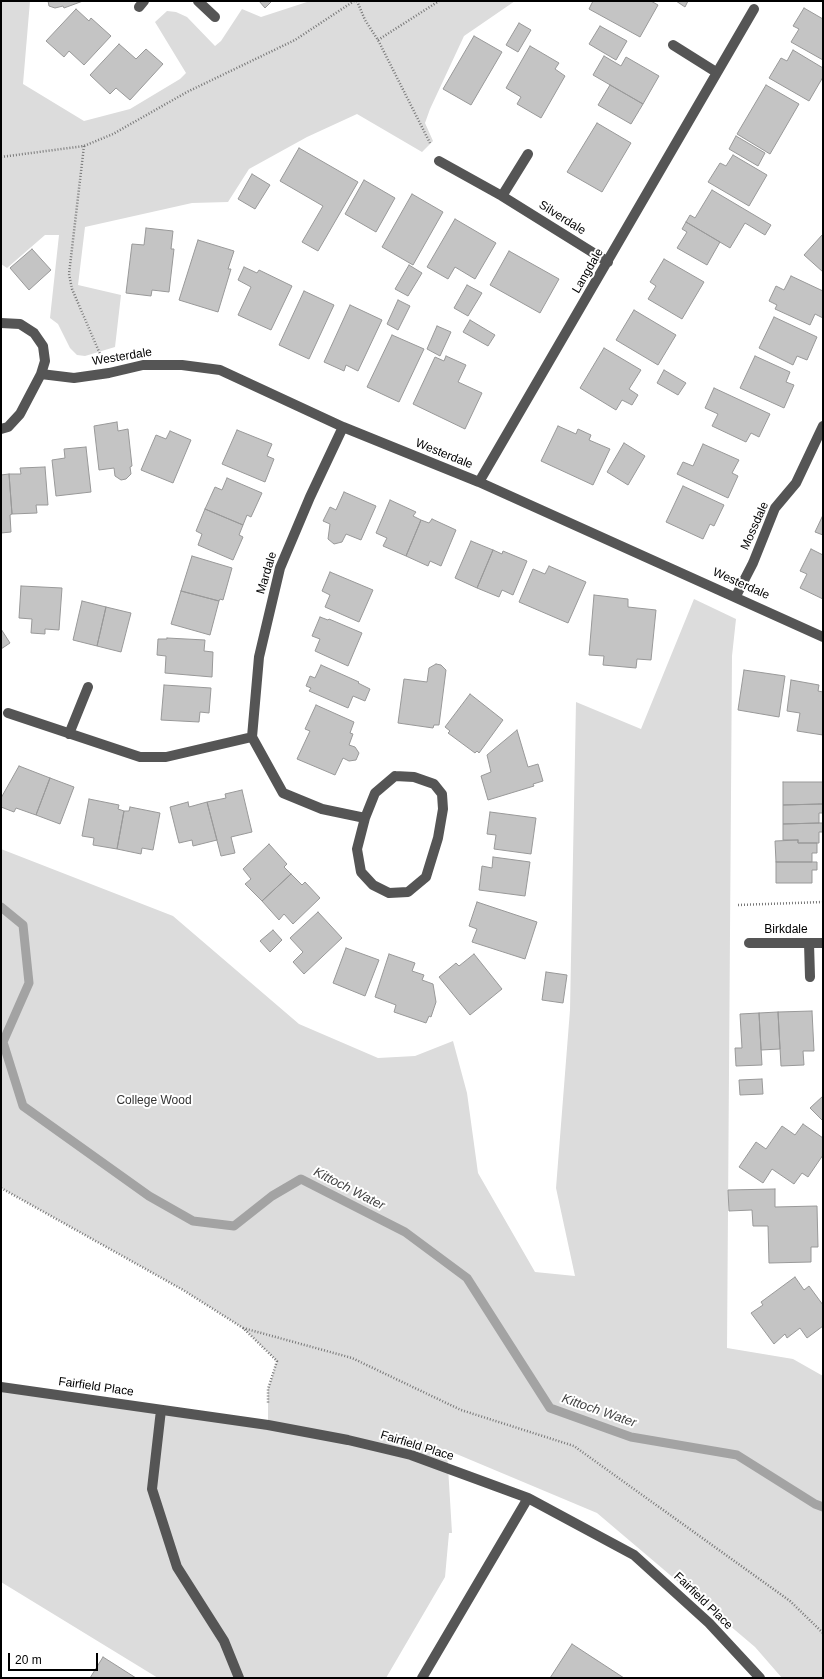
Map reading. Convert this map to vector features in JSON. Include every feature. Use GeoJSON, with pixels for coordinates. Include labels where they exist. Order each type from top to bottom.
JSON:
{"type":"FeatureCollection","features":[{"type":"Feature","properties":{"kind":"street"},"geometry":{"type":"LineString","coordinates":[[198,1],[215,17]]}},
{"type":"Feature","properties":{"kind":"street","name":"Langdale"},"geometry":{"type":"LineString","coordinates":[[479,482],[754,8]]}},
{"type":"Feature","properties":{"kind":"street"},"geometry":{"type":"LineString","coordinates":[[673,45],[716,72]]}},
{"type":"Feature","properties":{"kind":"street"},"geometry":{"type":"LineString","coordinates":[[502,196],[528,154]]}},
{"type":"Feature","properties":{"kind":"street","name":"Silverdale"},"geometry":{"type":"LineString","coordinates":[[439,161],[502,196],[608,262]]}},
{"type":"Feature","properties":{"kind":"street"},"geometry":{"type":"LineString","coordinates":[[1,323],[20,324],[34,333],[42,346],[45,361],[41,374],[20,414],[8,427],[1,429]]}},
{"type":"Feature","properties":{"kind":"street","name":"Westerdale"},"geometry":{"type":"LineString","coordinates":[[41,374],[74,378],[109,373],[143,365],[182,365],[220,370],[343,426],[479,482],[736,596],[823,637]]}},
{"type":"Feature","properties":{"kind":"street","name":"Mardale"},"geometry":{"type":"LineString","coordinates":[[252,737],[258,657],[280,568],[310,496],[343,426]]}},
{"type":"Feature","properties":{"kind":"street","name":"Mossdale"},"geometry":{"type":"LineString","coordinates":[[736,596],[753,563],[775,508],[796,483],[823,426]]}},
{"type":"Feature","properties":{"kind":"street"},"geometry":{"type":"LineString","coordinates":[[69,734],[88,687]]}},
{"type":"Feature","properties":{"kind":"street"},"geometry":{"type":"LineString","coordinates":[[8,713],[140,757],[166,757],[252,737],[283,793],[322,809],[365,818]]}},
{"type":"Feature","properties":{"kind":"street"},"geometry":{"type":"LineString","coordinates":[[395,776],[414,776],[434,784],[442,794],[443,809],[438,838],[426,877],[408,892],[389,893],[373,885],[361,872],[357,849],[365,818],[375,793],[395,776]]}},
{"type":"Feature","properties":{"kind":"street","name":"Birkdale"},"geometry":{"type":"LineString","coordinates":[[749,943],[823,943]]}},
{"type":"Feature","properties":{"kind":"street"},"geometry":{"type":"LineString","coordinates":[[809,943],[810,977]]}},
{"type":"Feature","properties":{"kind":"street","name":"Fairfield Place"},"geometry":{"type":"LineString","coordinates":[[1,1387],[268,1425],[348,1440],[411,1455],[528,1498],[634,1555],[709,1623],[760,1678]]}},
{"type":"Feature","properties":{"kind":"street"},"geometry":{"type":"LineString","coordinates":[[161,1410],[152,1489],[177,1567],[224,1641],[240,1678]]}},
{"type":"Feature","properties":{"kind":"street"},"geometry":{"type":"LineString","coordinates":[[422,1678],[528,1498]]}},
{"type":"Feature","properties":{"kind":"path"},"geometry":{"type":"LineString","coordinates":[[1,157],[84,146],[113,134],[187,92],[295,40],[355,1],[378,40],[439,161]]}},
{"type":"Feature","properties":{"kind":"path"},"geometry":{"type":"LineString","coordinates":[[378,40],[439,1]]}},
{"type":"Feature","properties":{"kind":"path"},"geometry":{"type":"LineString","coordinates":[[84,146],[69,274],[72,288],[109,373]]}},
{"type":"Feature","properties":{"kind":"path"},"geometry":{"type":"LineString","coordinates":[[738,905],[823,902]]}},
{"type":"Feature","properties":{"kind":"path"},"geometry":{"type":"LineString","coordinates":[[1,1188],[183,1290],[244,1328],[277,1361],[268,1389],[268,1425]]}},
{"type":"Feature","properties":{"kind":"path"},"geometry":{"type":"LineString","coordinates":[[244,1328],[352,1358],[461,1410],[574,1446],[790,1601],[823,1633]]}},
{"type":"Feature","properties":{"kind":"green space"},"geometry":{"type":"Polygon","coordinates":[[[1,1],[30,1],[23,84],[84,121],[130,109],[180,79],[186,73],[155,22],[167,11],[176,12],[187,17],[215,46],[221,41],[242,9],[261,17],[310,1],[515,1],[464,36],[430,109],[425,123],[433,141],[422,152],[357,114],[307,137],[249,169],[228,202],[192,203],[85,227],[78,285],[121,295],[115,347],[85,356],[77,355],[70,348],[58,324],[50,318],[59,235],[45,235],[7,268],[1,264],[1,1]]]}},
{"type":"Feature","properties":{"kind":"green space","name":"College Wood"},"geometry":{"type":"Polygon","coordinates":[[[694,599],[736,619],[732,656],[727,1348],[793,1359],[823,1376],[823,1678],[782,1678],[755,1647],[597,1513],[447,1450],[452,1533],[449,1533],[445,1577],[386,1678],[158,1678],[1,1582],[1,1387],[268,1425],[268,1389],[277,1361],[243,1328],[183,1290],[1,1188],[1,849],[173,916],[299,1024],[378,1058],[415,1056],[453,1041],[467,1093],[478,1173],[535,1272],[575,1276],[556,1188],[570,1010],[576,702],[641,729],[694,599]]]}},
{"type":"Feature","properties":{"kind":"building"},"geometry":{"type":"Polygon","coordinates":[[[48,1],[83,1],[64,8],[63,6],[55,8],[49,6],[48,1]]]}},
{"type":"Feature","properties":{"kind":"building"},"geometry":{"type":"Polygon","coordinates":[[[259,1],[272,1],[265,8],[259,1]]]}},
{"type":"Feature","properties":{"kind":"building"},"geometry":{"type":"Polygon","coordinates":[[[593,1],[651,1],[658,5],[640,37],[589,9],[593,1]]]}},
{"type":"Feature","properties":{"kind":"building"},"geometry":{"type":"Polygon","coordinates":[[[676,1],[688,1],[685,7],[676,1]]]}},
{"type":"Feature","properties":{"kind":"building"},"geometry":{"type":"Polygon","coordinates":[[[804,8],[823,19],[823,60],[791,42],[799,29],[793,26],[804,8]]]}},
{"type":"Feature","properties":{"kind":"building"},"geometry":{"type":"Polygon","coordinates":[[[76,9],[89,21],[91,18],[111,36],[84,65],[69,51],[64,57],[46,41],[76,9]]]}},
{"type":"Feature","properties":{"kind":"building"},"geometry":{"type":"Polygon","coordinates":[[[519,23],[531,30],[518,52],[506,45],[519,23]]]}},
{"type":"Feature","properties":{"kind":"building"},"geometry":{"type":"Polygon","coordinates":[[[600,26],[627,41],[616,60],[589,44],[600,26]]]}},
{"type":"Feature","properties":{"kind":"building"},"geometry":{"type":"Polygon","coordinates":[[[474,36],[502,52],[471,105],[443,89],[474,36]]]}},
{"type":"Feature","properties":{"kind":"building"},"geometry":{"type":"Polygon","coordinates":[[[119,44],[136,59],[146,49],[163,64],[130,100],[116,88],[110,94],[90,75],[119,44]]]}},
{"type":"Feature","properties":{"kind":"building"},"geometry":{"type":"Polygon","coordinates":[[[530,46],[559,63],[555,69],[565,76],[541,118],[517,104],[521,97],[506,88],[530,46]]]}},
{"type":"Feature","properties":{"kind":"building"},"geometry":{"type":"Polygon","coordinates":[[[793,50],[823,68],[823,77],[809,101],[769,78],[781,58],[787,61],[793,50]]]}},
{"type":"Feature","properties":{"kind":"building"},"geometry":{"type":"Polygon","coordinates":[[[604,56],[621,66],[626,57],[659,76],[643,104],[593,75],[604,56]]]}},
{"type":"Feature","properties":{"kind":"building"},"geometry":{"type":"Polygon","coordinates":[[[610,85],[643,104],[631,124],[598,105],[610,85]]]}},
{"type":"Feature","properties":{"kind":"building"},"geometry":{"type":"Polygon","coordinates":[[[766,85],[799,104],[770,154],[737,134],[766,85]]]}},
{"type":"Feature","properties":{"kind":"building"},"geometry":{"type":"Polygon","coordinates":[[[597,123],[631,143],[602,192],[567,172],[597,123]]]}},
{"type":"Feature","properties":{"kind":"building"},"geometry":{"type":"Polygon","coordinates":[[[736,136],[765,153],[758,166],[729,149],[736,136]]]}},
{"type":"Feature","properties":{"kind":"building"},"geometry":{"type":"Polygon","coordinates":[[[299,148],[358,182],[318,251],[302,242],[323,206],[280,181],[299,148]]]}},
{"type":"Feature","properties":{"kind":"building"},"geometry":{"type":"Polygon","coordinates":[[[733,155],[767,175],[749,206],[708,182],[720,163],[726,166],[733,155]]]}},
{"type":"Feature","properties":{"kind":"building"},"geometry":{"type":"Polygon","coordinates":[[[252,174],[270,185],[255,209],[238,199],[252,174]]]}},
{"type":"Feature","properties":{"kind":"building"},"geometry":{"type":"Polygon","coordinates":[[[364,180],[395,198],[376,232],[345,214],[364,180]]]}},
{"type":"Feature","properties":{"kind":"building"},"geometry":{"type":"Polygon","coordinates":[[[712,190],[771,225],[765,235],[745,223],[730,248],[686,222],[690,215],[695,218],[712,190]]]}},
{"type":"Feature","properties":{"kind":"building"},"geometry":{"type":"Polygon","coordinates":[[[412,194],[443,212],[413,265],[382,247],[412,194]]]}},
{"type":"Feature","properties":{"kind":"building"},"geometry":{"type":"Polygon","coordinates":[[[455,219],[496,243],[475,279],[455,267],[448,279],[427,267],[455,219]]]}},
{"type":"Feature","properties":{"kind":"building"},"geometry":{"type":"Polygon","coordinates":[[[686,222],[720,242],[707,265],[677,248],[687,232],[682,229],[686,222]]]}},
{"type":"Feature","properties":{"kind":"building"},"geometry":{"type":"Polygon","coordinates":[[[146,228],[173,231],[171,249],[174,249],[169,292],[152,290],[151,296],[126,293],[132,244],[144,245],[146,228]]]}},
{"type":"Feature","properties":{"kind":"building"},"geometry":{"type":"Polygon","coordinates":[[[823,234],[823,272],[804,255],[823,234]]]}},
{"type":"Feature","properties":{"kind":"building"},"geometry":{"type":"Polygon","coordinates":[[[198,240],[234,251],[228,269],[231,269],[218,312],[179,300],[198,240]]]}},
{"type":"Feature","properties":{"kind":"building"},"geometry":{"type":"Polygon","coordinates":[[[32,249],[51,270],[29,290],[10,268],[32,249]]]}},
{"type":"Feature","properties":{"kind":"building"},"geometry":{"type":"Polygon","coordinates":[[[509,251],[559,279],[540,313],[490,285],[509,251]]]}},
{"type":"Feature","properties":{"kind":"building"},"geometry":{"type":"Polygon","coordinates":[[[664,259],[704,282],[682,319],[648,299],[656,286],[650,282],[664,259]]]}},
{"type":"Feature","properties":{"kind":"building"},"geometry":{"type":"Polygon","coordinates":[[[409,265],[422,273],[408,296],[395,289],[409,265]]]}},
{"type":"Feature","properties":{"kind":"building"},"geometry":{"type":"Polygon","coordinates":[[[244,267],[257,273],[259,270],[292,286],[271,330],[238,315],[251,287],[238,280],[244,267]]]}},
{"type":"Feature","properties":{"kind":"building"},"geometry":{"type":"Polygon","coordinates":[[[791,276],[823,291],[823,318],[815,314],[810,325],[775,309],[777,305],[769,301],[776,286],[784,290],[791,276]]]}},
{"type":"Feature","properties":{"kind":"building"},"geometry":{"type":"Polygon","coordinates":[[[467,285],[482,293],[468,316],[454,308],[467,285]]]}},
{"type":"Feature","properties":{"kind":"building"},"geometry":{"type":"Polygon","coordinates":[[[304,291],[334,305],[309,359],[279,345],[304,291]]]}},
{"type":"Feature","properties":{"kind":"building"},"geometry":{"type":"Polygon","coordinates":[[[398,300],[410,306],[398,330],[387,324],[398,300]]]}},
{"type":"Feature","properties":{"kind":"building"},"geometry":{"type":"Polygon","coordinates":[[[350,305],[382,320],[358,371],[346,365],[344,371],[324,362],[350,305]]]}},
{"type":"Feature","properties":{"kind":"building"},"geometry":{"type":"Polygon","coordinates":[[[634,310],[676,335],[658,365],[616,340],[634,310]]]}},
{"type":"Feature","properties":{"kind":"building"},"geometry":{"type":"Polygon","coordinates":[[[774,317],[817,337],[807,360],[797,356],[793,365],[759,348],[774,317]]]}},
{"type":"Feature","properties":{"kind":"building"},"geometry":{"type":"Polygon","coordinates":[[[470,320],[495,335],[488,346],[463,332],[470,320]]]}},
{"type":"Feature","properties":{"kind":"building"},"geometry":{"type":"Polygon","coordinates":[[[437,326],[451,332],[440,356],[427,349],[437,326]]]}},
{"type":"Feature","properties":{"kind":"building"},"geometry":{"type":"Polygon","coordinates":[[[392,335],[424,349],[399,402],[367,387],[392,335]]]}},
{"type":"Feature","properties":{"kind":"building"},"geometry":{"type":"Polygon","coordinates":[[[604,348],[641,370],[629,389],[638,395],[632,405],[622,400],[616,410],[580,388],[604,348]]]}},
{"type":"Feature","properties":{"kind":"building"},"geometry":{"type":"Polygon","coordinates":[[[446,356],[466,365],[458,382],[482,393],[465,429],[413,404],[435,357],[444,361],[446,356]]]}},
{"type":"Feature","properties":{"kind":"building"},"geometry":{"type":"Polygon","coordinates":[[[755,356],[790,372],[786,382],[794,385],[784,408],[740,388],[755,356]]]}},
{"type":"Feature","properties":{"kind":"building"},"geometry":{"type":"Polygon","coordinates":[[[664,370],[686,383],[678,395],[657,383],[664,370]]]}},
{"type":"Feature","properties":{"kind":"building"},"geometry":{"type":"Polygon","coordinates":[[[714,388],[770,414],[759,437],[751,433],[746,442],[712,426],[718,414],[705,408],[714,388]]]}},
{"type":"Feature","properties":{"kind":"building"},"geometry":{"type":"Polygon","coordinates":[[[117,422],[118,431],[128,429],[132,466],[130,467],[131,474],[126,479],[121,480],[115,476],[114,468],[99,470],[94,426],[117,422]]]}},
{"type":"Feature","properties":{"kind":"building"},"geometry":{"type":"Polygon","coordinates":[[[558,426],[576,434],[578,429],[591,435],[589,440],[610,449],[593,485],[541,461],[558,426]]]}},
{"type":"Feature","properties":{"kind":"building"},"geometry":{"type":"Polygon","coordinates":[[[237,430],[272,444],[267,456],[274,459],[265,482],[222,464],[237,430]]]}},
{"type":"Feature","properties":{"kind":"building"},"geometry":{"type":"Polygon","coordinates":[[[170,431],[191,440],[173,483],[141,470],[156,435],[166,439],[170,431]]]}},
{"type":"Feature","properties":{"kind":"building"},"geometry":{"type":"Polygon","coordinates":[[[624,443],[645,456],[628,485],[607,472],[624,443]]]}},
{"type":"Feature","properties":{"kind":"building"},"geometry":{"type":"Polygon","coordinates":[[[703,444],[739,460],[732,473],[738,476],[728,498],[677,474],[683,462],[693,466],[703,444]]]}},
{"type":"Feature","properties":{"kind":"building"},"geometry":{"type":"Polygon","coordinates":[[[86,447],[91,492],[56,496],[52,460],[65,458],[64,449],[86,447]]]}},
{"type":"Feature","properties":{"kind":"building"},"geometry":{"type":"Polygon","coordinates":[[[45,467],[48,505],[36,505],[37,513],[12,514],[9,474],[21,474],[20,468],[45,467]]]}},
{"type":"Feature","properties":{"kind":"building"},"geometry":{"type":"Polygon","coordinates":[[[9,474],[12,514],[10,515],[11,532],[1,533],[1,475],[9,474]]]}},
{"type":"Feature","properties":{"kind":"building"},"geometry":{"type":"Polygon","coordinates":[[[227,478],[262,493],[251,517],[247,515],[243,525],[205,509],[215,487],[222,490],[227,478]]]}},
{"type":"Feature","properties":{"kind":"building"},"geometry":{"type":"Polygon","coordinates":[[[683,486],[724,505],[714,526],[710,524],[703,539],[666,522],[683,486]]]}},
{"type":"Feature","properties":{"kind":"building"},"geometry":{"type":"Polygon","coordinates":[[[344,492],[376,506],[361,540],[346,534],[342,542],[334,544],[328,539],[330,524],[323,521],[330,507],[336,510],[344,492]]]}},
{"type":"Feature","properties":{"kind":"building"},"geometry":{"type":"Polygon","coordinates":[[[390,500],[416,512],[413,516],[421,520],[406,556],[383,546],[387,538],[376,533],[390,500]]]}},
{"type":"Feature","properties":{"kind":"building"},"geometry":{"type":"Polygon","coordinates":[[[205,509],[243,525],[239,535],[243,537],[233,560],[198,545],[202,534],[196,531],[205,509]]]}},
{"type":"Feature","properties":{"kind":"building"},"geometry":{"type":"Polygon","coordinates":[[[823,515],[823,535],[815,532],[823,515]]]}},
{"type":"Feature","properties":{"kind":"building"},"geometry":{"type":"Polygon","coordinates":[[[432,519],[456,530],[441,566],[430,561],[428,566],[406,556],[421,520],[429,523],[432,519]]]}},
{"type":"Feature","properties":{"kind":"building"},"geometry":{"type":"Polygon","coordinates":[[[471,541],[493,550],[477,588],[455,578],[471,541]]]}},
{"type":"Feature","properties":{"kind":"building"},"geometry":{"type":"Polygon","coordinates":[[[811,549],[823,555],[823,599],[800,588],[807,574],[800,571],[811,549]]]}},
{"type":"Feature","properties":{"kind":"building"},"geometry":{"type":"Polygon","coordinates":[[[493,550],[502,554],[503,551],[527,561],[513,595],[502,590],[499,597],[477,588],[493,550]]]}},
{"type":"Feature","properties":{"kind":"building"},"geometry":{"type":"Polygon","coordinates":[[[192,556],[232,568],[223,600],[220,599],[219,601],[181,591],[192,556]]]}},
{"type":"Feature","properties":{"kind":"building"},"geometry":{"type":"Polygon","coordinates":[[[549,566],[586,582],[568,623],[519,602],[533,569],[545,574],[549,566]]]}},
{"type":"Feature","properties":{"kind":"building"},"geometry":{"type":"Polygon","coordinates":[[[330,572],[373,590],[359,622],[325,607],[330,595],[322,591],[330,572]]]}},
{"type":"Feature","properties":{"kind":"building"},"geometry":{"type":"Polygon","coordinates":[[[21,586],[62,588],[59,630],[45,629],[45,634],[31,633],[32,619],[19,618],[21,586]]]}},
{"type":"Feature","properties":{"kind":"building"},"geometry":{"type":"Polygon","coordinates":[[[181,591],[219,601],[210,635],[171,624],[181,591]]]}},
{"type":"Feature","properties":{"kind":"building"},"geometry":{"type":"Polygon","coordinates":[[[594,595],[628,599],[628,607],[656,610],[651,660],[637,659],[636,668],[603,665],[604,656],[589,655],[594,595]]]}},
{"type":"Feature","properties":{"kind":"building"},"geometry":{"type":"Polygon","coordinates":[[[82,601],[106,607],[97,646],[73,640],[82,601]]]}},
{"type":"Feature","properties":{"kind":"building"},"geometry":{"type":"Polygon","coordinates":[[[106,607],[131,613],[121,652],[97,646],[106,607]]]}},
{"type":"Feature","properties":{"kind":"building"},"geometry":{"type":"Polygon","coordinates":[[[320,617],[329,619],[362,633],[348,666],[315,651],[320,639],[312,636],[320,617]]]}},
{"type":"Feature","properties":{"kind":"building"},"geometry":{"type":"Polygon","coordinates":[[[1,629],[10,643],[1,649],[1,629]]]}},
{"type":"Feature","properties":{"kind":"building"},"geometry":{"type":"Polygon","coordinates":[[[158,639],[205,640],[204,651],[213,652],[212,677],[165,673],[166,656],[157,655],[158,639]]]}},
{"type":"Feature","properties":{"kind":"building"},"geometry":{"type":"Polygon","coordinates":[[[436,664],[441,665],[446,670],[439,725],[434,725],[433,728],[398,723],[404,679],[427,682],[429,668],[436,664]]]}},
{"type":"Feature","properties":{"kind":"building"},"geometry":{"type":"Polygon","coordinates":[[[321,665],[359,682],[358,683],[370,689],[365,701],[353,696],[348,708],[309,691],[311,688],[306,686],[310,676],[315,678],[321,665]]]}},
{"type":"Feature","properties":{"kind":"building"},"geometry":{"type":"Polygon","coordinates":[[[744,670],[785,676],[779,717],[738,710],[744,670]]]}},
{"type":"Feature","properties":{"kind":"building"},"geometry":{"type":"Polygon","coordinates":[[[791,680],[819,685],[818,691],[823,692],[823,735],[797,731],[800,713],[787,711],[791,680]]]}},
{"type":"Feature","properties":{"kind":"building"},"geometry":{"type":"Polygon","coordinates":[[[164,685],[211,688],[209,713],[200,712],[199,722],[161,720],[164,685]]]}},
{"type":"Feature","properties":{"kind":"building"},"geometry":{"type":"Polygon","coordinates":[[[470,694],[503,720],[479,753],[477,751],[475,753],[448,733],[450,731],[445,727],[470,694]]]}},
{"type":"Feature","properties":{"kind":"building"},"geometry":{"type":"Polygon","coordinates":[[[316,705],[354,722],[350,733],[353,734],[349,745],[355,747],[359,753],[356,760],[349,761],[343,758],[335,775],[297,759],[310,731],[305,729],[316,705]]]}},
{"type":"Feature","properties":{"kind":"building"},"geometry":{"type":"Polygon","coordinates":[[[517,730],[528,767],[538,764],[543,781],[533,784],[534,786],[488,800],[481,776],[491,772],[487,755],[517,730]]]}},
{"type":"Feature","properties":{"kind":"building"},"geometry":{"type":"Polygon","coordinates":[[[19,766],[50,778],[36,815],[16,808],[14,812],[1,807],[1,798],[19,766]]]}},
{"type":"Feature","properties":{"kind":"building"},"geometry":{"type":"Polygon","coordinates":[[[50,778],[74,787],[60,824],[36,815],[50,778]]]}},
{"type":"Feature","properties":{"kind":"building"},"geometry":{"type":"Polygon","coordinates":[[[783,782],[823,782],[823,804],[783,805],[783,782]]]}},
{"type":"Feature","properties":{"kind":"building"},"geometry":{"type":"Polygon","coordinates":[[[242,790],[252,832],[231,837],[235,853],[221,856],[207,802],[226,798],[225,794],[242,790]]]}},
{"type":"Feature","properties":{"kind":"building"},"geometry":{"type":"Polygon","coordinates":[[[89,799],[119,805],[118,809],[124,811],[117,849],[93,845],[94,838],[82,836],[89,799]]]}},
{"type":"Feature","properties":{"kind":"building"},"geometry":{"type":"Polygon","coordinates":[[[188,802],[189,807],[207,802],[217,840],[193,846],[192,840],[179,843],[170,807],[188,802]]]}},
{"type":"Feature","properties":{"kind":"building"},"geometry":{"type":"Polygon","coordinates":[[[823,804],[823,813],[819,813],[819,823],[783,824],[783,805],[823,804]]]}},
{"type":"Feature","properties":{"kind":"building"},"geometry":{"type":"Polygon","coordinates":[[[130,807],[160,813],[153,850],[142,848],[141,854],[117,849],[124,811],[129,811],[130,807]]]}},
{"type":"Feature","properties":{"kind":"building"},"geometry":{"type":"Polygon","coordinates":[[[490,812],[536,818],[531,854],[494,849],[496,835],[487,834],[490,812]]]}},
{"type":"Feature","properties":{"kind":"building"},"geometry":{"type":"Polygon","coordinates":[[[823,823],[823,832],[819,832],[819,843],[798,843],[798,840],[783,840],[783,824],[823,823]]]}},
{"type":"Feature","properties":{"kind":"building"},"geometry":{"type":"Polygon","coordinates":[[[798,840],[798,843],[817,843],[817,853],[812,853],[812,862],[776,862],[775,841],[798,840]]]}},
{"type":"Feature","properties":{"kind":"building"},"geometry":{"type":"Polygon","coordinates":[[[269,844],[287,864],[284,867],[291,874],[262,901],[245,884],[251,879],[243,869],[269,844]]]}},
{"type":"Feature","properties":{"kind":"building"},"geometry":{"type":"Polygon","coordinates":[[[493,857],[530,862],[525,896],[479,890],[482,866],[492,868],[493,857]]]}},
{"type":"Feature","properties":{"kind":"building"},"geometry":{"type":"Polygon","coordinates":[[[776,862],[817,862],[817,870],[812,870],[812,883],[776,883],[776,862]]]}},
{"type":"Feature","properties":{"kind":"building"},"geometry":{"type":"Polygon","coordinates":[[[291,874],[302,885],[305,882],[320,898],[293,924],[284,914],[279,920],[262,901],[291,874]]]}},
{"type":"Feature","properties":{"kind":"building"},"geometry":{"type":"Polygon","coordinates":[[[477,902],[537,922],[525,959],[472,942],[477,929],[469,926],[477,902]]]}},
{"type":"Feature","properties":{"kind":"building"},"geometry":{"type":"Polygon","coordinates":[[[318,912],[342,938],[304,974],[293,962],[303,952],[290,938],[318,912]]]}},
{"type":"Feature","properties":{"kind":"building"},"geometry":{"type":"Polygon","coordinates":[[[273,930],[282,940],[270,952],[260,941],[273,930]]]}},
{"type":"Feature","properties":{"kind":"building"},"geometry":{"type":"Polygon","coordinates":[[[346,948],[379,960],[365,996],[333,983],[346,948]]]}},
{"type":"Feature","properties":{"kind":"building"},"geometry":{"type":"Polygon","coordinates":[[[389,954],[415,963],[412,971],[424,975],[422,980],[433,984],[436,1002],[431,1017],[429,1016],[426,1023],[394,1012],[396,1005],[375,997],[389,954]]]}},
{"type":"Feature","properties":{"kind":"building"},"geometry":{"type":"Polygon","coordinates":[[[474,954],[502,989],[470,1015],[439,977],[456,963],[459,966],[474,954]]]}},
{"type":"Feature","properties":{"kind":"building"},"geometry":{"type":"Polygon","coordinates":[[[546,972],[567,975],[563,1003],[542,1000],[546,972]]]}},
{"type":"Feature","properties":{"kind":"building"},"geometry":{"type":"Polygon","coordinates":[[[812,1011],[814,1051],[803,1051],[804,1065],[781,1066],[778,1012],[812,1011]]]}},
{"type":"Feature","properties":{"kind":"building"},"geometry":{"type":"Polygon","coordinates":[[[778,1012],[780,1049],[761,1050],[759,1013],[778,1012]]]}},
{"type":"Feature","properties":{"kind":"building"},"geometry":{"type":"Polygon","coordinates":[[[759,1013],[762,1065],[736,1066],[735,1048],[742,1048],[740,1014],[759,1013]]]}},
{"type":"Feature","properties":{"kind":"building"},"geometry":{"type":"Polygon","coordinates":[[[762,1079],[763,1094],[740,1095],[739,1080],[762,1079]]]}},
{"type":"Feature","properties":{"kind":"building"},"geometry":{"type":"Polygon","coordinates":[[[823,1096],[823,1121],[810,1108],[823,1096]]]}},
{"type":"Feature","properties":{"kind":"building"},"geometry":{"type":"Polygon","coordinates":[[[803,1124],[823,1138],[823,1155],[808,1177],[802,1173],[794,1184],[772,1169],[763,1183],[739,1167],[756,1142],[766,1149],[782,1126],[795,1135],[803,1124]]]}},
{"type":"Feature","properties":{"kind":"building"},"geometry":{"type":"Polygon","coordinates":[[[775,1189],[775,1207],[817,1206],[818,1247],[811,1247],[811,1262],[769,1263],[768,1226],[753,1226],[752,1210],[729,1211],[728,1190],[775,1189]]]}},
{"type":"Feature","properties":{"kind":"building"},"geometry":{"type":"Polygon","coordinates":[[[795,1277],[804,1290],[809,1286],[823,1305],[823,1326],[807,1338],[800,1328],[787,1338],[785,1334],[774,1344],[751,1313],[763,1305],[761,1302],[795,1277]]]}},
{"type":"Feature","properties":{"kind":"building"},"geometry":{"type":"Polygon","coordinates":[[[572,1644],[624,1678],[550,1678],[572,1644]]]}},
{"type":"Feature","properties":{"kind":"building"},"geometry":{"type":"Polygon","coordinates":[[[103,1657],[136,1678],[90,1678],[103,1657]]]}},
{"type":"Feature","properties":{"kind":"waterway","name":"Kittoch Water"},"geometry":{"type":"LineString","coordinates":[[1,907],[23,925],[29,983],[3,1042],[23,1106],[149,1196],[193,1221],[234,1226],[272,1196],[301,1179],[405,1232],[467,1278],[550,1408],[631,1437],[737,1455],[815,1504],[823,1507]]}}]}
